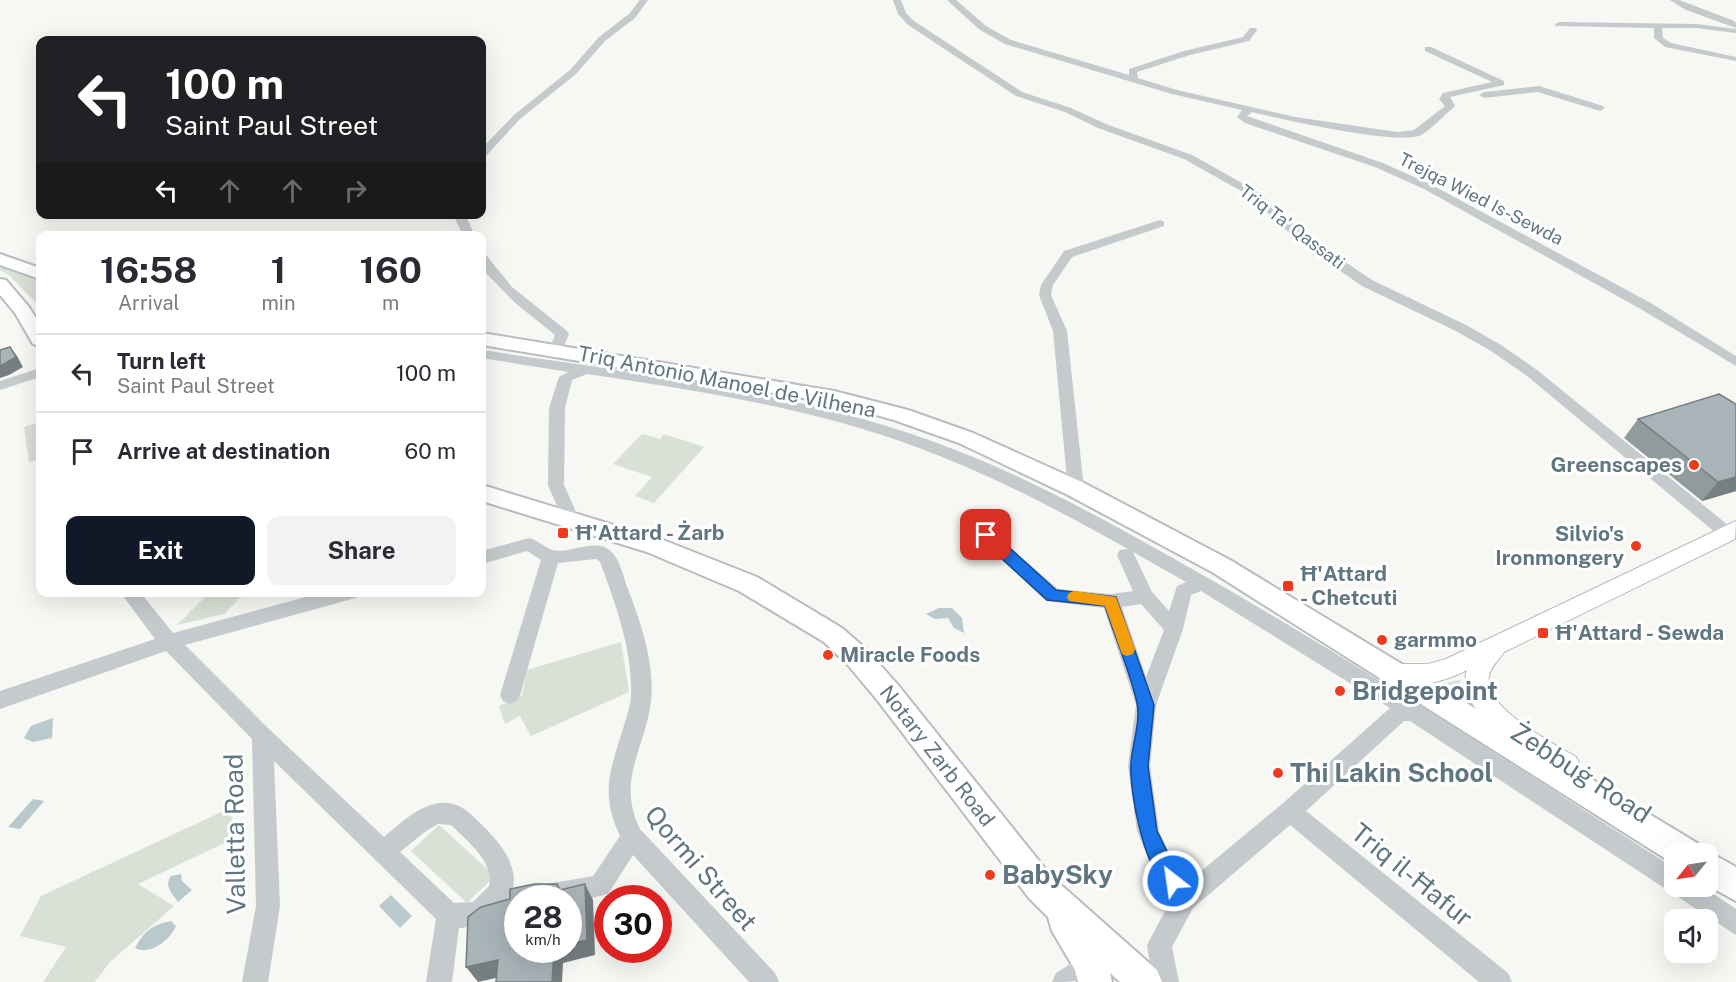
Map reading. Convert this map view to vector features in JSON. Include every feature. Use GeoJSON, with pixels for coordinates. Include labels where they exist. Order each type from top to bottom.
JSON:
{"type":"FeatureCollection","features":[{"type":"Feature","properties":{"kind":"highway"},"geometry":{"type":"LineString","coordinates":[[0,251],[36,264]]}},
{"type":"Feature","properties":{"kind":"highway"},"geometry":{"type":"LineString","coordinates":[[0,259],[36,272]]}},
{"type":"Feature","properties":{"kind":"highway"},"geometry":{"type":"LineString","coordinates":[[0,282],[36,310]]}},
{"type":"Feature","properties":{"kind":"highway"},"geometry":{"type":"LineString","coordinates":[[0,282],[23,311],[36,332]]}},
{"type":"Feature","properties":{"kind":"highway","name":"Triq Antonio Manoel de Vilhena"},"geometry":{"type":"LineString","coordinates":[[486,340],[834,397],[901,415],[966,438],[1076,489],[1221,566],[1668,843]]}},
{"type":"Feature","properties":{"kind":"highway","name":"Notary Zarb Road"},"geometry":{"type":"LineString","coordinates":[[486,494],[655,546],[748,584],[833,635],[857,657],[888,693],[1045,892]]}},
{"type":"Feature","properties":{"kind":"highway"},"geometry":{"type":"LineString","coordinates":[[1718,874],[1736,885]]}},
{"type":"Feature","properties":{"kind":"highway"},"geometry":{"type":"LineString","coordinates":[[1045,892],[1084,976]]}},
{"type":"Feature","properties":{"kind":"highway"},"geometry":{"type":"LineString","coordinates":[[1045,892],[1145,982]]}},
{"type":"Feature","properties":{"kind":"main road","name":"Żebbuġ Road"},"geometry":{"type":"LineString","coordinates":[[1396,674],[1428,674],[1452,667],[1734,530]]}},
{"type":"Feature","properties":{"kind":"main road","name":"Żebbuġ Road"},"geometry":{"type":"LineString","coordinates":[[1497,646],[1482,661],[1477,684],[1486,703],[1507,727],[1689,843]]}},
{"type":"Feature","properties":{"kind":"main road","name":"Żebbuġ Road"},"geometry":{"type":"LineString","coordinates":[[1718,862],[1736,874]]}},
{"type":"Feature","properties":{"kind":"street"},"geometry":{"type":"LineString","coordinates":[[486,150],[517,117],[573,72],[602,39],[632,16],[644,0]]}},
{"type":"Feature","properties":{"kind":"street","name":"Triq Ta' Qassati"},"geometry":{"type":"LineString","coordinates":[[897,0],[902,14],[910,23],[946,44],[1019,94],[1068,110],[1102,126],[1188,157],[1254,194],[1296,233],[1367,283],[1461,328],[1496,348],[1532,373],[1734,530]]}},
{"type":"Feature","properties":{"kind":"street"},"geometry":{"type":"LineString","coordinates":[[951,0],[983,28],[1008,42],[1175,92],[1295,120],[1363,132],[1408,135],[1424,129],[1450,106],[1444,97]]}},
{"type":"Feature","properties":{"kind":"street"},"geometry":{"type":"LineString","coordinates":[[1674,0],[1688,8],[1723,19],[1736,26]]}},
{"type":"Feature","properties":{"kind":"street"},"geometry":{"type":"LineString","coordinates":[[1559,24],[1695,26],[1736,31]]}},
{"type":"Feature","properties":{"kind":"street"},"geometry":{"type":"LineString","coordinates":[[1658,26],[1656,34],[1662,43],[1734,59]]}},
{"type":"Feature","properties":{"kind":"street"},"geometry":{"type":"LineString","coordinates":[[1134,79],[1131,71],[1187,53],[1246,39],[1250,37],[1252,30]]}},
{"type":"Feature","properties":{"kind":"street"},"geometry":{"type":"LineString","coordinates":[[1428,49],[1501,81],[1444,97]]}},
{"type":"Feature","properties":{"kind":"street"},"geometry":{"type":"LineString","coordinates":[[1444,97],[1475,98],[1539,89],[1600,108]]}},
{"type":"Feature","properties":{"kind":"street","name":"Trejqa Wied Is-Sewda"},"geometry":{"type":"LineString","coordinates":[[1251,109],[1242,114],[1242,117],[1248,121],[1379,165],[1435,191],[1644,305],[1736,362]]}},
{"type":"Feature","properties":{"kind":"street"},"geometry":{"type":"LineString","coordinates":[[1076,489],[1060,331],[1045,295],[1051,276],[1068,254],[1160,224]]}},
{"type":"Feature","properties":{"kind":"street"},"geometry":{"type":"LineString","coordinates":[[486,266],[513,293],[562,334],[556,350]]}},
{"type":"Feature","properties":{"kind":"street"},"geometry":{"type":"LineString","coordinates":[[486,355],[761,400],[888,431],[955,457],[1088,518],[1365,679],[1664,875]]}},
{"type":"Feature","properties":{"kind":"street"},"geometry":{"type":"LineString","coordinates":[[571,521],[556,485],[557,408],[566,377],[584,371]]}},
{"type":"Feature","properties":{"kind":"street"},"geometry":{"type":"LineString","coordinates":[[0,386],[36,373]]}},
{"type":"Feature","properties":{"kind":"street"},"geometry":{"type":"LineString","coordinates":[[986,535],[1053,596],[1111,601],[1145,596]]}},
{"type":"Feature","properties":{"kind":"street"},"geometry":{"type":"LineString","coordinates":[[486,556],[529,544],[551,557],[510,695]]}},
{"type":"Feature","properties":{"kind":"street","name":"Qormi Street"},"geometry":{"type":"LineString","coordinates":[[551,557],[600,552],[608,559],[634,629],[640,659],[641,699],[618,779],[617,800],[622,819],[632,837],[766,982]]}},
{"type":"Feature","properties":{"kind":"street"},"geometry":{"type":"LineString","coordinates":[[1126,555],[1145,596],[1174,629]]}},
{"type":"Feature","properties":{"kind":"street"},"geometry":{"type":"LineString","coordinates":[[1185,900],[1161,862],[1148,831],[1139,766],[1146,705],[1174,629],[1183,591],[1202,583]]}},
{"type":"Feature","properties":{"kind":"street","name":"Valletta Road"},"geometry":{"type":"LineString","coordinates":[[133,597],[169,642],[262,736],[268,906],[255,982]]}},
{"type":"Feature","properties":{"kind":"street"},"geometry":{"type":"LineString","coordinates":[[0,700],[169,642],[334,597]]}},
{"type":"Feature","properties":{"kind":"street"},"geometry":{"type":"LineString","coordinates":[[1111,601],[1146,705]]}},
{"type":"Feature","properties":{"kind":"street"},"geometry":{"type":"LineString","coordinates":[[1166,982],[1159,945],[1185,900],[1290,811],[1400,712],[1415,712]]}},
{"type":"Feature","properties":{"kind":"street"},"geometry":{"type":"LineString","coordinates":[[262,736],[384,852],[467,914],[504,905]]}},
{"type":"Feature","properties":{"kind":"street","name":"Triq il-Ħafur"},"geometry":{"type":"LineString","coordinates":[[1290,811],[1499,982]]}},
{"type":"Feature","properties":{"kind":"street"},"geometry":{"type":"LineString","coordinates":[[384,852],[436,813],[448,812],[458,816],[501,865],[505,880],[499,896],[467,914],[439,982]]}},
{"type":"Feature","properties":{"kind":"street"},"geometry":{"type":"LineString","coordinates":[[582,889],[600,886],[632,837]]}},
{"type":"Feature","properties":{"kind":"street"},"geometry":{"type":"LineString","coordinates":[[1697,897],[1736,923]]}},
{"type":"Feature","properties":{"kind":"shaded area"},"geometry":{"type":"Polygon","coordinates":[[[0,262],[36,276],[36,303],[9,275],[0,270],[0,262]]]}},
{"type":"Feature","properties":{"kind":"shaded area"},"geometry":{"type":"Polygon","coordinates":[[[36,423],[36,460],[29,462],[24,427],[36,423]]]}},
{"type":"Feature","properties":{"kind":"shaded area"},"geometry":{"type":"Polygon","coordinates":[[[642,434],[660,439],[664,434],[704,447],[654,503],[635,496],[652,477],[613,464],[642,434]]]}},
{"type":"Feature","properties":{"kind":"shaded area"},"geometry":{"type":"Polygon","coordinates":[[[205,597],[241,597],[224,614],[177,625],[205,597]]]}},
{"type":"Feature","properties":{"kind":"shaded area"},"geometry":{"type":"Polygon","coordinates":[[[939,608],[952,608],[962,618],[964,633],[954,628],[948,618],[935,619],[926,614],[939,608]]]}},
{"type":"Feature","properties":{"kind":"shaded area"},"geometry":{"type":"Polygon","coordinates":[[[621,642],[629,692],[531,736],[520,716],[505,724],[499,706],[522,695],[527,670],[621,642]]]}},
{"type":"Feature","properties":{"kind":"shaded area"},"geometry":{"type":"Polygon","coordinates":[[[1459,680],[1481,716],[1433,686],[1459,680]]]}},
{"type":"Feature","properties":{"kind":"shaded area"},"geometry":{"type":"Polygon","coordinates":[[[53,718],[52,738],[33,742],[24,738],[31,726],[53,718]]]}},
{"type":"Feature","properties":{"kind":"shaded area"},"geometry":{"type":"Polygon","coordinates":[[[33,799],[44,801],[20,829],[8,827],[33,799]]]}},
{"type":"Feature","properties":{"kind":"shaded area"},"geometry":{"type":"Polygon","coordinates":[[[230,808],[235,838],[138,884],[174,906],[109,963],[95,982],[43,982],[66,947],[20,936],[41,896],[230,808]]]}},
{"type":"Feature","properties":{"kind":"shaded area"},"geometry":{"type":"Polygon","coordinates":[[[439,825],[495,876],[467,903],[411,851],[439,825]]]}},
{"type":"Feature","properties":{"kind":"shaded area"},"geometry":{"type":"Polygon","coordinates":[[[181,874],[182,881],[192,890],[178,902],[168,883],[171,876],[181,874]]]}},
{"type":"Feature","properties":{"kind":"shaded area"},"geometry":{"type":"Polygon","coordinates":[[[391,895],[412,916],[400,928],[379,906],[391,895]]]}},
{"type":"Feature","properties":{"kind":"shaded area"},"geometry":{"type":"Polygon","coordinates":[[[171,921],[176,926],[159,945],[147,950],[135,948],[149,930],[171,921]]]}},
{"type":"Feature","properties":{"kind":"building"},"geometry":{"type":"Polygon","coordinates":[[[10,347],[16,357],[0,366],[0,350],[10,347]]]}},
{"type":"Feature","properties":{"kind":"building"},"geometry":{"type":"Polygon","coordinates":[[[1719,394],[1736,404],[1736,477],[1718,482],[1638,419],[1719,394]]]}},
{"type":"Feature","properties":{"kind":"building"},"geometry":{"type":"Polygon","coordinates":[[[557,884],[558,885],[529,885],[557,884]]]}},
{"type":"Feature","properties":{"kind":"building"},"geometry":{"type":"Polygon","coordinates":[[[585,884],[587,940],[582,941],[581,885],[585,884]]]}},
{"type":"Feature","properties":{"kind":"building"},"geometry":{"type":"Polygon","coordinates":[[[504,901],[504,963],[553,963],[552,982],[496,982],[498,960],[466,967],[468,917],[481,907],[504,901]]]}},
{"type":"Feature","properties":{"kind":"slow traffic"},"geometry":{"type":"LineString","coordinates":[[1074,597],[1111,601],[1127,649]]}},
{"type":"Feature","properties":{"kind":"place","name":"Greenscapes"},"geometry":{"type":"Point","coordinates":[1694,465]}},
{"type":"Feature","properties":{"kind":"place","name":"Ħ'Attard - Żarb"},"geometry":{"type":"Point","coordinates":[563,533]}},
{"type":"Feature","properties":{"kind":"place","name":"Silvio's Ironmongery"},"geometry":{"type":"Point","coordinates":[1636,546]}},
{"type":"Feature","properties":{"kind":"place","name":"Ħ'Attard - Chetcuti"},"geometry":{"type":"Point","coordinates":[1288,586]}},
{"type":"Feature","properties":{"kind":"place","name":"Ħ'Attard - Sewda"},"geometry":{"type":"Point","coordinates":[1543,633]}},
{"type":"Feature","properties":{"kind":"place","name":"garmmo"},"geometry":{"type":"Point","coordinates":[1382,640]}},
{"type":"Feature","properties":{"kind":"place","name":"Miracle Foods"},"geometry":{"type":"Point","coordinates":[828,655]}},
{"type":"Feature","properties":{"kind":"place","name":"Bridgepoint"},"geometry":{"type":"Point","coordinates":[1340,691]}},
{"type":"Feature","properties":{"kind":"place","name":"Thi Lakin School"},"geometry":{"type":"Point","coordinates":[1278,773]}},
{"type":"Feature","properties":{"kind":"place","name":"BabySky"},"geometry":{"type":"Point","coordinates":[990,875]}},
{"type":"Feature","properties":{"kind":"route"},"geometry":{"type":"LineString","coordinates":[[986,535],[1053,596],[1111,601],[1146,705],[1139,766],[1148,831],[1161,862],[1173,881]]}}]}
